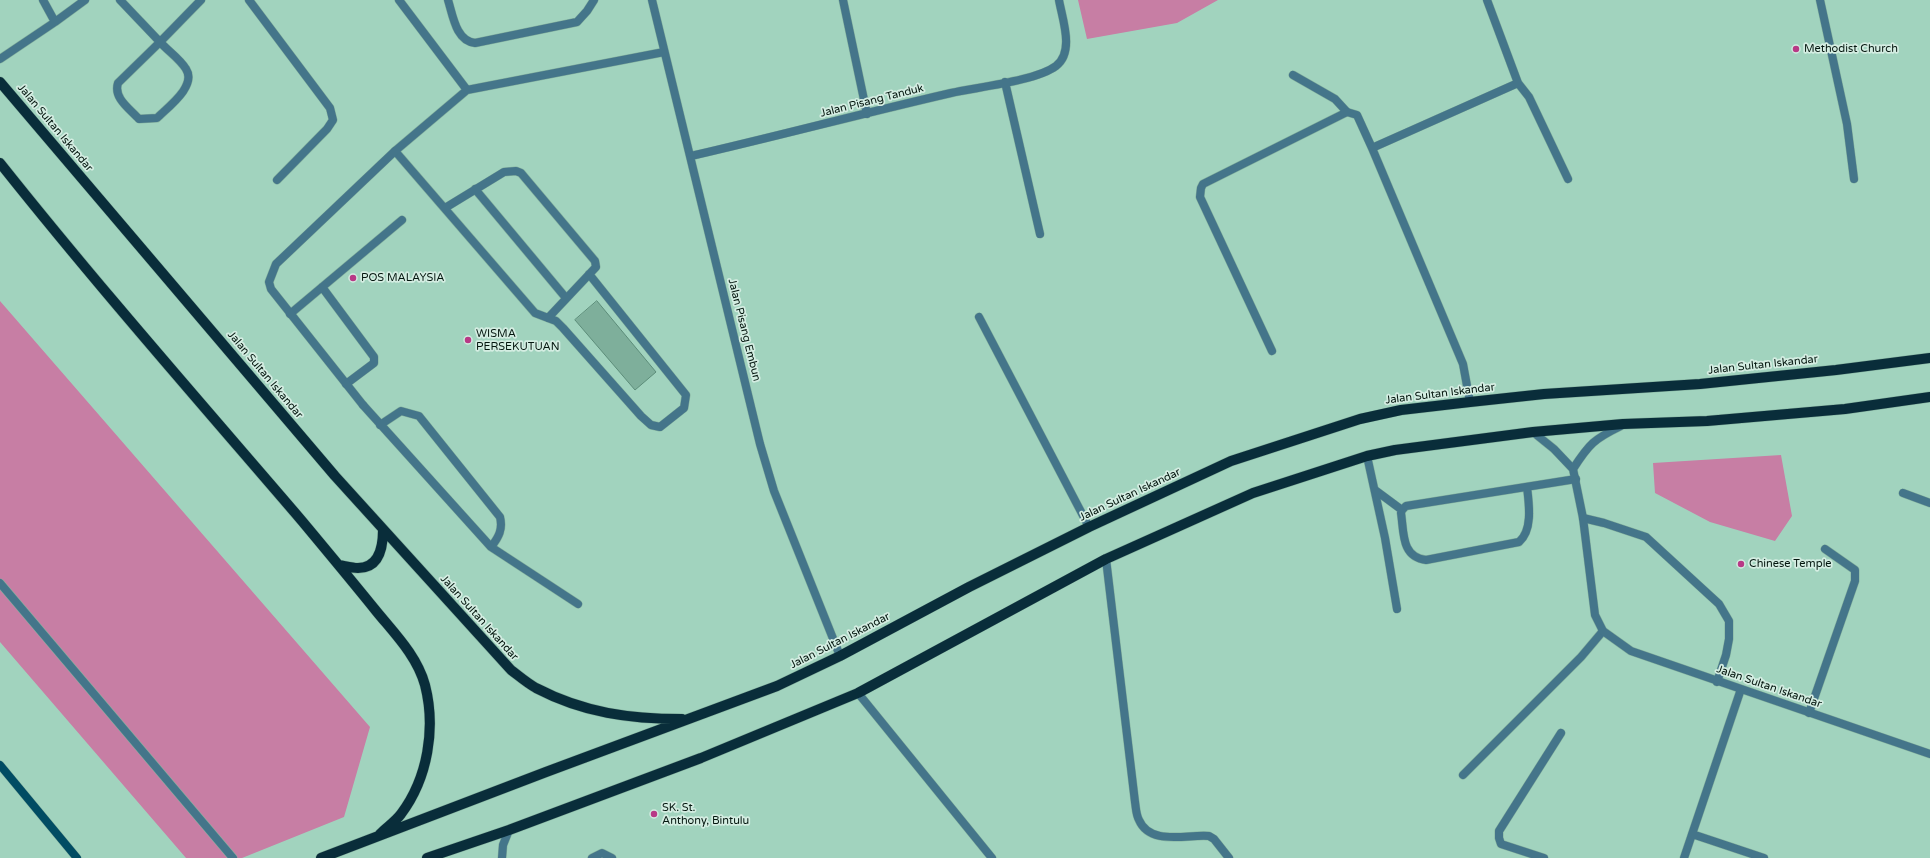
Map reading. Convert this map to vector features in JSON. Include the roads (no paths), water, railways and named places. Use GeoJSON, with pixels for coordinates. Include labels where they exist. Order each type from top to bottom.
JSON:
{"type":"FeatureCollection","features":[{"type":"Feature","properties":{"kind":"main road","name":"Jalan Sultan Iskandar"},"geometry":{"type":"LineString","coordinates":[[0,82],[330,470],[511,670],[536,688],[576,705],[615,716],[643,719],[690,719],[777,686],[840,656],[969,587],[1089,527],[1231,461],[1360,419],[1401,410],[1544,394],[1700,384],[1836,370],[1930,358]]}},
{"type":"Feature","properties":{"kind":"main road"},"geometry":{"type":"LineString","coordinates":[[0,163],[54,232],[339,565],[412,655],[424,684],[429,709],[430,743],[423,768],[412,796],[400,815],[374,839]]}},
{"type":"Feature","properties":{"kind":"main road"},"geometry":{"type":"LineString","coordinates":[[427,858],[509,830],[701,758],[858,693],[1106,559],[1253,493],[1367,456],[1395,450],[1533,432],[1623,424],[1707,421],[1844,409],[1930,397]]}},
{"type":"Feature","properties":{"kind":"main road"},"geometry":{"type":"LineString","coordinates":[[339,565],[358,568],[367,566],[376,559],[383,547],[383,530]]}},
{"type":"Feature","properties":{"kind":"main road"},"geometry":{"type":"LineString","coordinates":[[321,858],[690,719]]}},
{"type":"Feature","properties":{"kind":"main road"},"geometry":{"type":"LineString","coordinates":[[0,765],[77,858]]}},
{"type":"Feature","properties":{"kind":"street"},"geometry":{"type":"LineString","coordinates":[[43,0],[55,22]]}},
{"type":"Feature","properties":{"kind":"street"},"geometry":{"type":"LineString","coordinates":[[0,59],[85,0]]}},
{"type":"Feature","properties":{"kind":"street"},"geometry":{"type":"LineString","coordinates":[[120,0],[160,42],[186,70],[189,78],[187,89],[157,118],[139,119],[118,97],[116,90],[118,83],[160,42],[201,0]]}},
{"type":"Feature","properties":{"kind":"street"},"geometry":{"type":"LineString","coordinates":[[249,0],[330,108],[333,120],[327,129],[277,180]]}},
{"type":"Feature","properties":{"kind":"street"},"geometry":{"type":"LineString","coordinates":[[399,0],[467,90]]}},
{"type":"Feature","properties":{"kind":"street"},"geometry":{"type":"LineString","coordinates":[[448,0],[460,36],[470,43],[475,44],[577,22],[594,0]]}},
{"type":"Feature","properties":{"kind":"street","name":"Jalan Pisang Embun"},"geometry":{"type":"LineString","coordinates":[[652,0],[762,451],[774,491],[840,656]]}},
{"type":"Feature","properties":{"kind":"street"},"geometry":{"type":"LineString","coordinates":[[843,0],[867,114]]}},
{"type":"Feature","properties":{"kind":"street","name":"Jalan Pisang Tanduk"},"geometry":{"type":"LineString","coordinates":[[691,156],[952,93],[1037,75],[1057,66],[1064,55],[1067,43],[1059,0]]}},
{"type":"Feature","properties":{"kind":"street"},"geometry":{"type":"LineString","coordinates":[[1488,0],[1518,83],[1530,97],[1568,179]]}},
{"type":"Feature","properties":{"kind":"street"},"geometry":{"type":"LineString","coordinates":[[1820,0],[1847,124],[1854,179]]}},
{"type":"Feature","properties":{"kind":"street"},"geometry":{"type":"LineString","coordinates":[[578,604],[491,547],[380,425],[270,289],[269,282],[276,264],[395,151],[467,90],[664,52]]}},
{"type":"Feature","properties":{"kind":"street"},"geometry":{"type":"LineString","coordinates":[[1293,75],[1335,99],[1347,112],[1357,115],[1463,364],[1470,402]]}},
{"type":"Feature","properties":{"kind":"street"},"geometry":{"type":"LineString","coordinates":[[1005,82],[1040,234]]}},
{"type":"Feature","properties":{"kind":"street"},"geometry":{"type":"LineString","coordinates":[[1372,148],[1518,83]]}},
{"type":"Feature","properties":{"kind":"street"},"geometry":{"type":"LineString","coordinates":[[1272,351],[1200,197],[1201,188],[1203,184],[1347,112]]}},
{"type":"Feature","properties":{"kind":"street"},"geometry":{"type":"LineString","coordinates":[[395,151],[535,313],[556,321],[626,400],[651,425],[660,427],[684,408],[686,395],[589,274]]}},
{"type":"Feature","properties":{"kind":"street"},"geometry":{"type":"LineString","coordinates":[[445,208],[504,172],[516,171],[521,173],[595,261],[596,267],[548,318]]}},
{"type":"Feature","properties":{"kind":"street"},"geometry":{"type":"LineString","coordinates":[[476,190],[566,298]]}},
{"type":"Feature","properties":{"kind":"street"},"geometry":{"type":"LineString","coordinates":[[290,314],[402,220]]}},
{"type":"Feature","properties":{"kind":"street"},"geometry":{"type":"LineString","coordinates":[[322,287],[374,357],[374,363],[346,384]]}},
{"type":"Feature","properties":{"kind":"street"},"geometry":{"type":"LineString","coordinates":[[979,316],[1089,527]]}},
{"type":"Feature","properties":{"kind":"street"},"geometry":{"type":"LineString","coordinates":[[380,425],[401,411],[419,416],[500,517],[502,526],[498,538],[491,547]]}},
{"type":"Feature","properties":{"kind":"street"},"geometry":{"type":"LineString","coordinates":[[1533,432],[1554,449],[1573,470],[1587,449],[1600,436],[1623,424]]}},
{"type":"Feature","properties":{"kind":"street"},"geometry":{"type":"LineString","coordinates":[[1367,456],[1375,490],[1397,609]]}},
{"type":"Feature","properties":{"kind":"street","name":"Jalan Sultan Iskandar"},"geometry":{"type":"LineString","coordinates":[[1573,470],[1576,479],[1582,518],[1595,615],[1603,631],[1631,651],[1717,682],[1930,754]]}},
{"type":"Feature","properties":{"kind":"street"},"geometry":{"type":"LineString","coordinates":[[1402,510],[1406,506],[1576,479]]}},
{"type":"Feature","properties":{"kind":"street"},"geometry":{"type":"LineString","coordinates":[[1375,490],[1402,510],[1404,539],[1407,548],[1413,556],[1426,560],[1519,542],[1525,536],[1528,528],[1527,487]]}},
{"type":"Feature","properties":{"kind":"street"},"geometry":{"type":"LineString","coordinates":[[1903,493],[1930,502]]}},
{"type":"Feature","properties":{"kind":"street"},"geometry":{"type":"LineString","coordinates":[[1582,518],[1604,523],[1646,537],[1719,604],[1729,621],[1729,639],[1726,656],[1717,682]]}},
{"type":"Feature","properties":{"kind":"street"},"geometry":{"type":"LineString","coordinates":[[1809,713],[1855,581],[1855,570],[1825,549]]}},
{"type":"Feature","properties":{"kind":"street"},"geometry":{"type":"LineString","coordinates":[[1106,559],[1135,802],[1139,821],[1148,832],[1160,836],[1209,836],[1214,839],[1229,858]]}},
{"type":"Feature","properties":{"kind":"street"},"geometry":{"type":"LineString","coordinates":[[0,583],[233,858]]}},
{"type":"Feature","properties":{"kind":"street"},"geometry":{"type":"LineString","coordinates":[[1463,775],[1581,657],[1603,631]]}},
{"type":"Feature","properties":{"kind":"street"},"geometry":{"type":"LineString","coordinates":[[1684,858],[1740,689]]}},
{"type":"Feature","properties":{"kind":"street"},"geometry":{"type":"LineString","coordinates":[[858,693],[992,858]]}},
{"type":"Feature","properties":{"kind":"street"},"geometry":{"type":"LineString","coordinates":[[1544,858],[1501,844],[1499,831],[1561,733]]}},
{"type":"Feature","properties":{"kind":"street"},"geometry":{"type":"LineString","coordinates":[[502,858],[503,845],[509,830]]}},
{"type":"Feature","properties":{"kind":"street"},"geometry":{"type":"LineString","coordinates":[[1692,834],[1764,858]]}},
{"type":"Feature","properties":{"kind":"street"},"geometry":{"type":"LineString","coordinates":[[592,858],[602,853],[612,858]]}},
{"type":"Feature","properties":{"kind":"place","name":"Methodist Church"},"geometry":{"type":"Point","coordinates":[1796,49]}},
{"type":"Feature","properties":{"kind":"place","name":"POS MALAYSIA"},"geometry":{"type":"Point","coordinates":[353,278]}},
{"type":"Feature","properties":{"kind":"place","name":"WISMA PERSEKUTUAN"},"geometry":{"type":"Point","coordinates":[468,340]}},
{"type":"Feature","properties":{"kind":"place","name":"Chinese Temple"},"geometry":{"type":"Point","coordinates":[1741,564]}},
{"type":"Feature","properties":{"kind":"place","name":"SK. St. Anthony, Bintulu"},"geometry":{"type":"Point","coordinates":[654,814]}}]}
